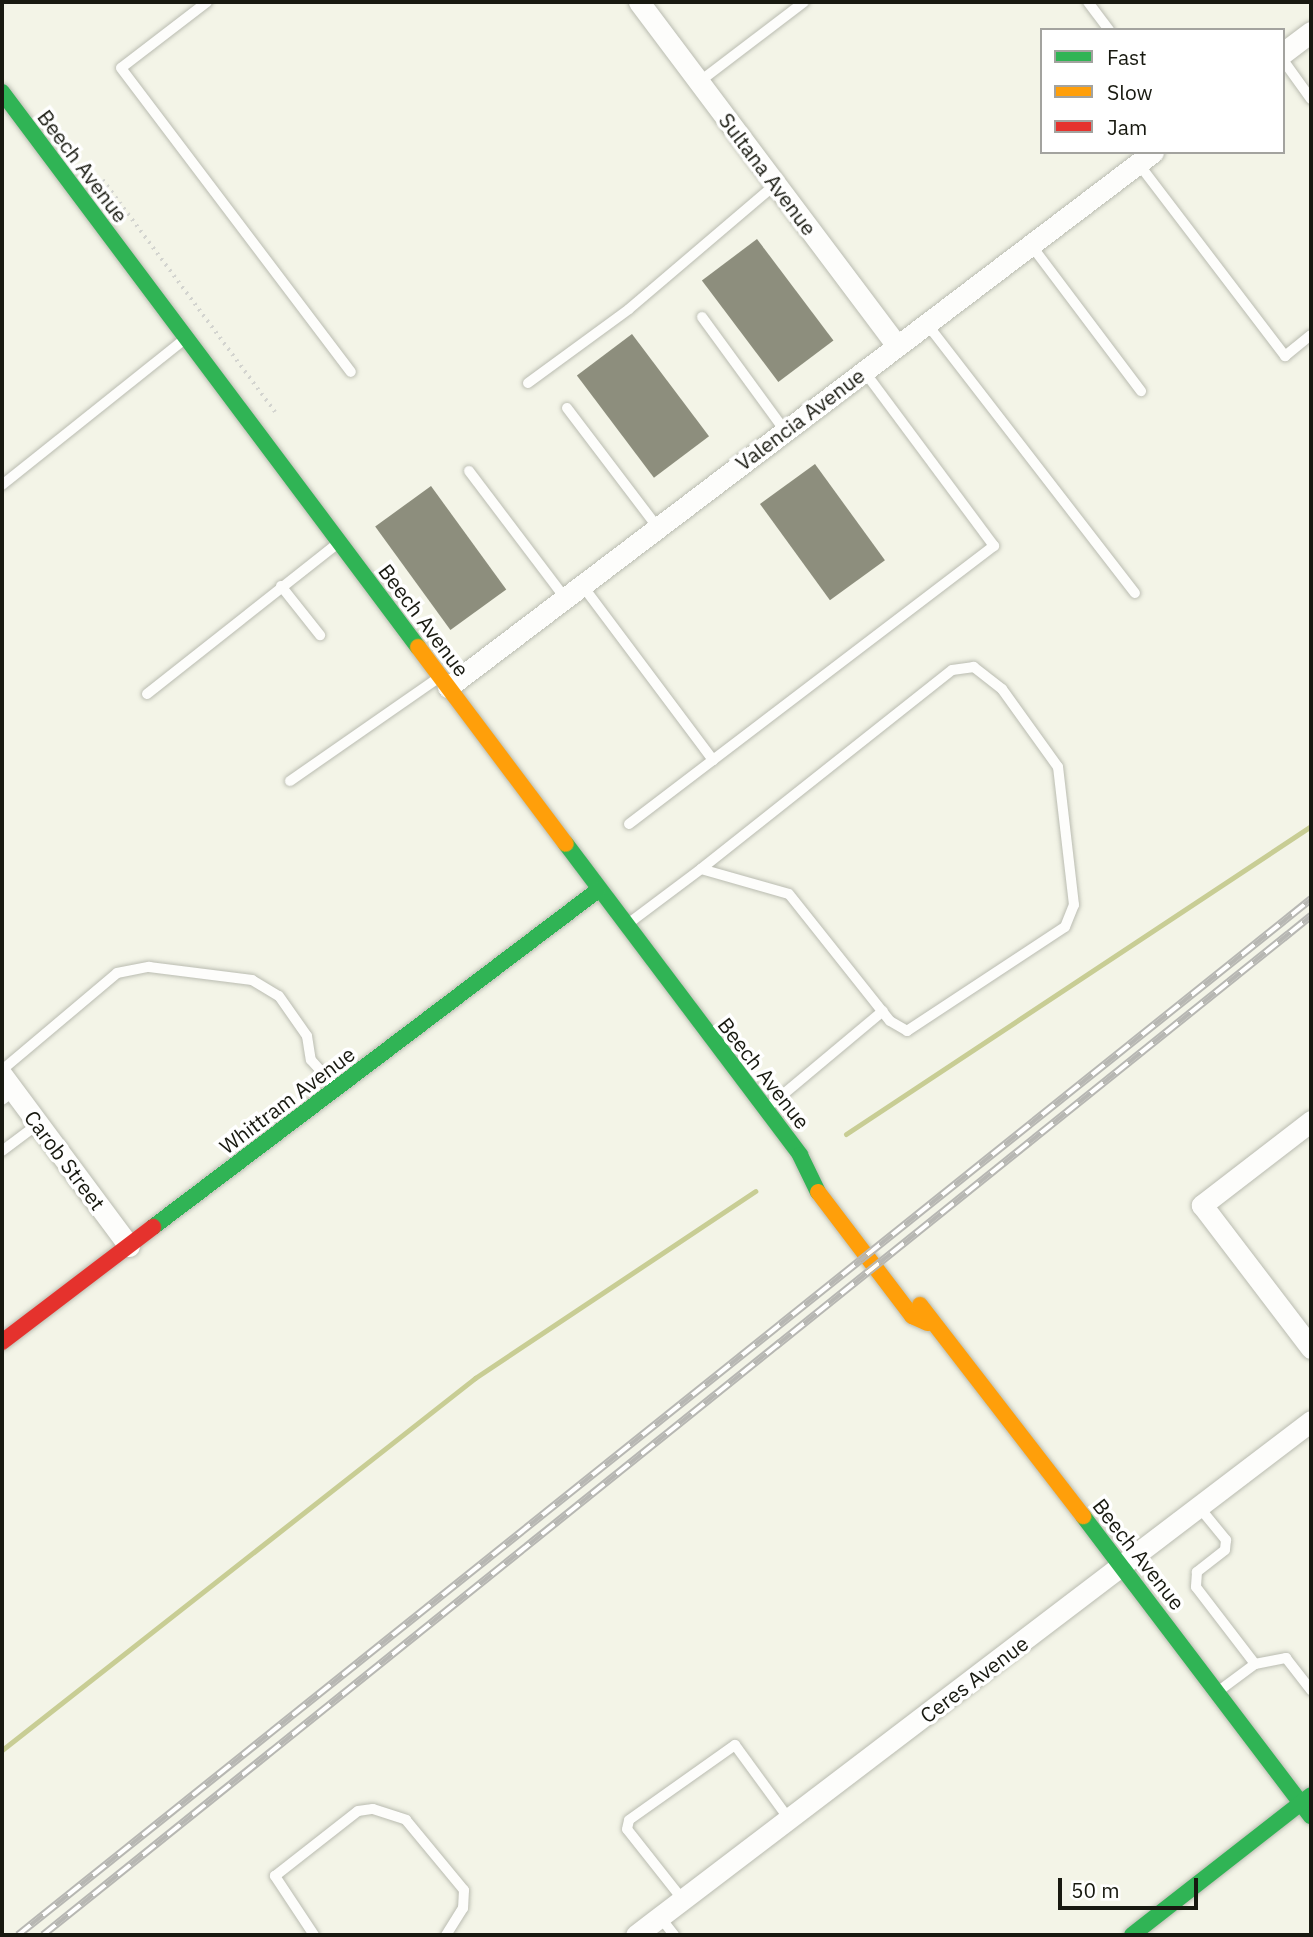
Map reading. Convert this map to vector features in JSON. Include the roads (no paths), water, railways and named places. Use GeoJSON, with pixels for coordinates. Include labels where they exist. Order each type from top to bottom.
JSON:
{"type":"FeatureCollection","features":[{"type":"Feature","properties":{"kind":"main road","name":"Beech Avenue"},"geometry":{"type":"LineString","coordinates":[[2,92],[444,681],[597,891],[812,1173],[825,1180],[877,1246],[928,1323],[1123,1566],[1218,1692],[1306,1799],[1311,1816]]}},
{"type":"Feature","properties":{"kind":"main road","name":"Whittram Avenue"},"geometry":{"type":"LineString","coordinates":[[2,1342],[597,891]]}},
{"type":"Feature","properties":{"kind":"main road"},"geometry":{"type":"LineString","coordinates":[[1132,1935],[1156,1924],[1306,1799]]}},
{"type":"Feature","properties":{"kind":"street","name":"Sultana Avenue"},"geometry":{"type":"LineString","coordinates":[[639,2],[897,346]]}},
{"type":"Feature","properties":{"kind":"street"},"geometry":{"type":"LineString","coordinates":[[1285,52],[1311,32]]}},
{"type":"Feature","properties":{"kind":"street","name":"Valencia Avenue"},"geometry":{"type":"LineString","coordinates":[[444,681],[573,592],[1145,158]]}},
{"type":"Feature","properties":{"kind":"street","name":"Carob Street"},"geometry":{"type":"LineString","coordinates":[[5,1084],[129,1246]]}},
{"type":"Feature","properties":{"kind":"street"},"geometry":{"type":"LineString","coordinates":[[1311,1121],[1202,1205],[1311,1348]]}},
{"type":"Feature","properties":{"kind":"street","name":"Ceres Avenue"},"geometry":{"type":"LineString","coordinates":[[636,1935],[1311,1421]]}},
{"type":"Feature","properties":{"kind":"lane"},"geometry":{"type":"LineString","coordinates":[[207,2],[121,68],[351,372]]}},
{"type":"Feature","properties":{"kind":"lane"},"geometry":{"type":"LineString","coordinates":[[699,82],[804,2]]}},
{"type":"Feature","properties":{"kind":"lane"},"geometry":{"type":"LineString","coordinates":[[1088,2],[1107,28]]}},
{"type":"Feature","properties":{"kind":"lane"},"geometry":{"type":"LineString","coordinates":[[1285,63],[1311,99]]}},
{"type":"Feature","properties":{"kind":"lane"},"geometry":{"type":"LineString","coordinates":[[1145,158],[1285,356],[1311,335]]}},
{"type":"Feature","properties":{"kind":"lane"},"geometry":{"type":"LineString","coordinates":[[528,383],[639,301],[776,184]]}},
{"type":"Feature","properties":{"kind":"lane"},"geometry":{"type":"LineString","coordinates":[[1031,245],[1141,391]]}},
{"type":"Feature","properties":{"kind":"lane"},"geometry":{"type":"LineString","coordinates":[[702,317],[785,431]]}},
{"type":"Feature","properties":{"kind":"lane"},"geometry":{"type":"LineString","coordinates":[[927,324],[1135,593]]}},
{"type":"Feature","properties":{"kind":"lane"},"geometry":{"type":"LineString","coordinates":[[2,485],[185,339]]}},
{"type":"Feature","properties":{"kind":"lane"},"geometry":{"type":"LineString","coordinates":[[629,824],[994,546],[864,371]]}},
{"type":"Feature","properties":{"kind":"lane"},"geometry":{"type":"LineString","coordinates":[[567,408],[657,528]]}},
{"type":"Feature","properties":{"kind":"lane"},"geometry":{"type":"LineString","coordinates":[[469,471],[713,760]]}},
{"type":"Feature","properties":{"kind":"lane"},"geometry":{"type":"LineString","coordinates":[[147,694],[246,621],[281,586],[339,542]]}},
{"type":"Feature","properties":{"kind":"lane"},"geometry":{"type":"LineString","coordinates":[[281,586],[320,635]]}},
{"type":"Feature","properties":{"kind":"lane"},"geometry":{"type":"LineString","coordinates":[[624,926],[701,869],[952,670],[974,667],[989,677],[1058,767],[1072,916],[1065,927],[908,1031],[883,1012],[789,894],[701,869]]}},
{"type":"Feature","properties":{"kind":"lane"},"geometry":{"type":"LineString","coordinates":[[290,781],[444,681]]}},
{"type":"Feature","properties":{"kind":"lane"},"geometry":{"type":"LineString","coordinates":[[5,1084],[117,973],[149,967],[252,980],[279,996],[307,1036],[311,1060],[337,1089]]}},
{"type":"Feature","properties":{"kind":"lane"},"geometry":{"type":"LineString","coordinates":[[765,1110],[883,1012]]}},
{"type":"Feature","properties":{"kind":"lane"},"geometry":{"type":"LineString","coordinates":[[2,1151],[38,1124]]}},
{"type":"Feature","properties":{"kind":"lane"},"geometry":{"type":"LineString","coordinates":[[1199,1507],[1226,1540],[1225,1550],[1197,1572],[1196,1587],[1255,1664]]}},
{"type":"Feature","properties":{"kind":"lane"},"geometry":{"type":"LineString","coordinates":[[1218,1692],[1255,1664],[1286,1658],[1311,1690]]}},
{"type":"Feature","properties":{"kind":"lane"},"geometry":{"type":"LineString","coordinates":[[683,1900],[627,1829],[629,1820],[735,1745],[789,1819]]}},
{"type":"Feature","properties":{"kind":"lane"},"geometry":{"type":"LineString","coordinates":[[314,1935],[275,1876],[358,1811],[373,1809],[406,1821],[464,1890],[463,1908],[446,1935]]}},
{"type":"Feature","properties":{"kind":"lane"},"geometry":{"type":"LineString","coordinates":[[660,1917],[674,1935]]}},
{"type":"Feature","properties":{"kind":"waterway"},"geometry":{"type":"LineString","coordinates":[[846,1134],[1311,826]]}},
{"type":"Feature","properties":{"kind":"waterway"},"geometry":{"type":"LineString","coordinates":[[2,1750],[475,1378],[755,1191]]}},
{"type":"Feature","properties":{"kind":"railway"},"geometry":{"type":"LineString","coordinates":[[18,1935],[1311,899]]}},
{"type":"Feature","properties":{"kind":"railway"},"geometry":{"type":"LineString","coordinates":[[43,1935],[1311,916]]}}]}
